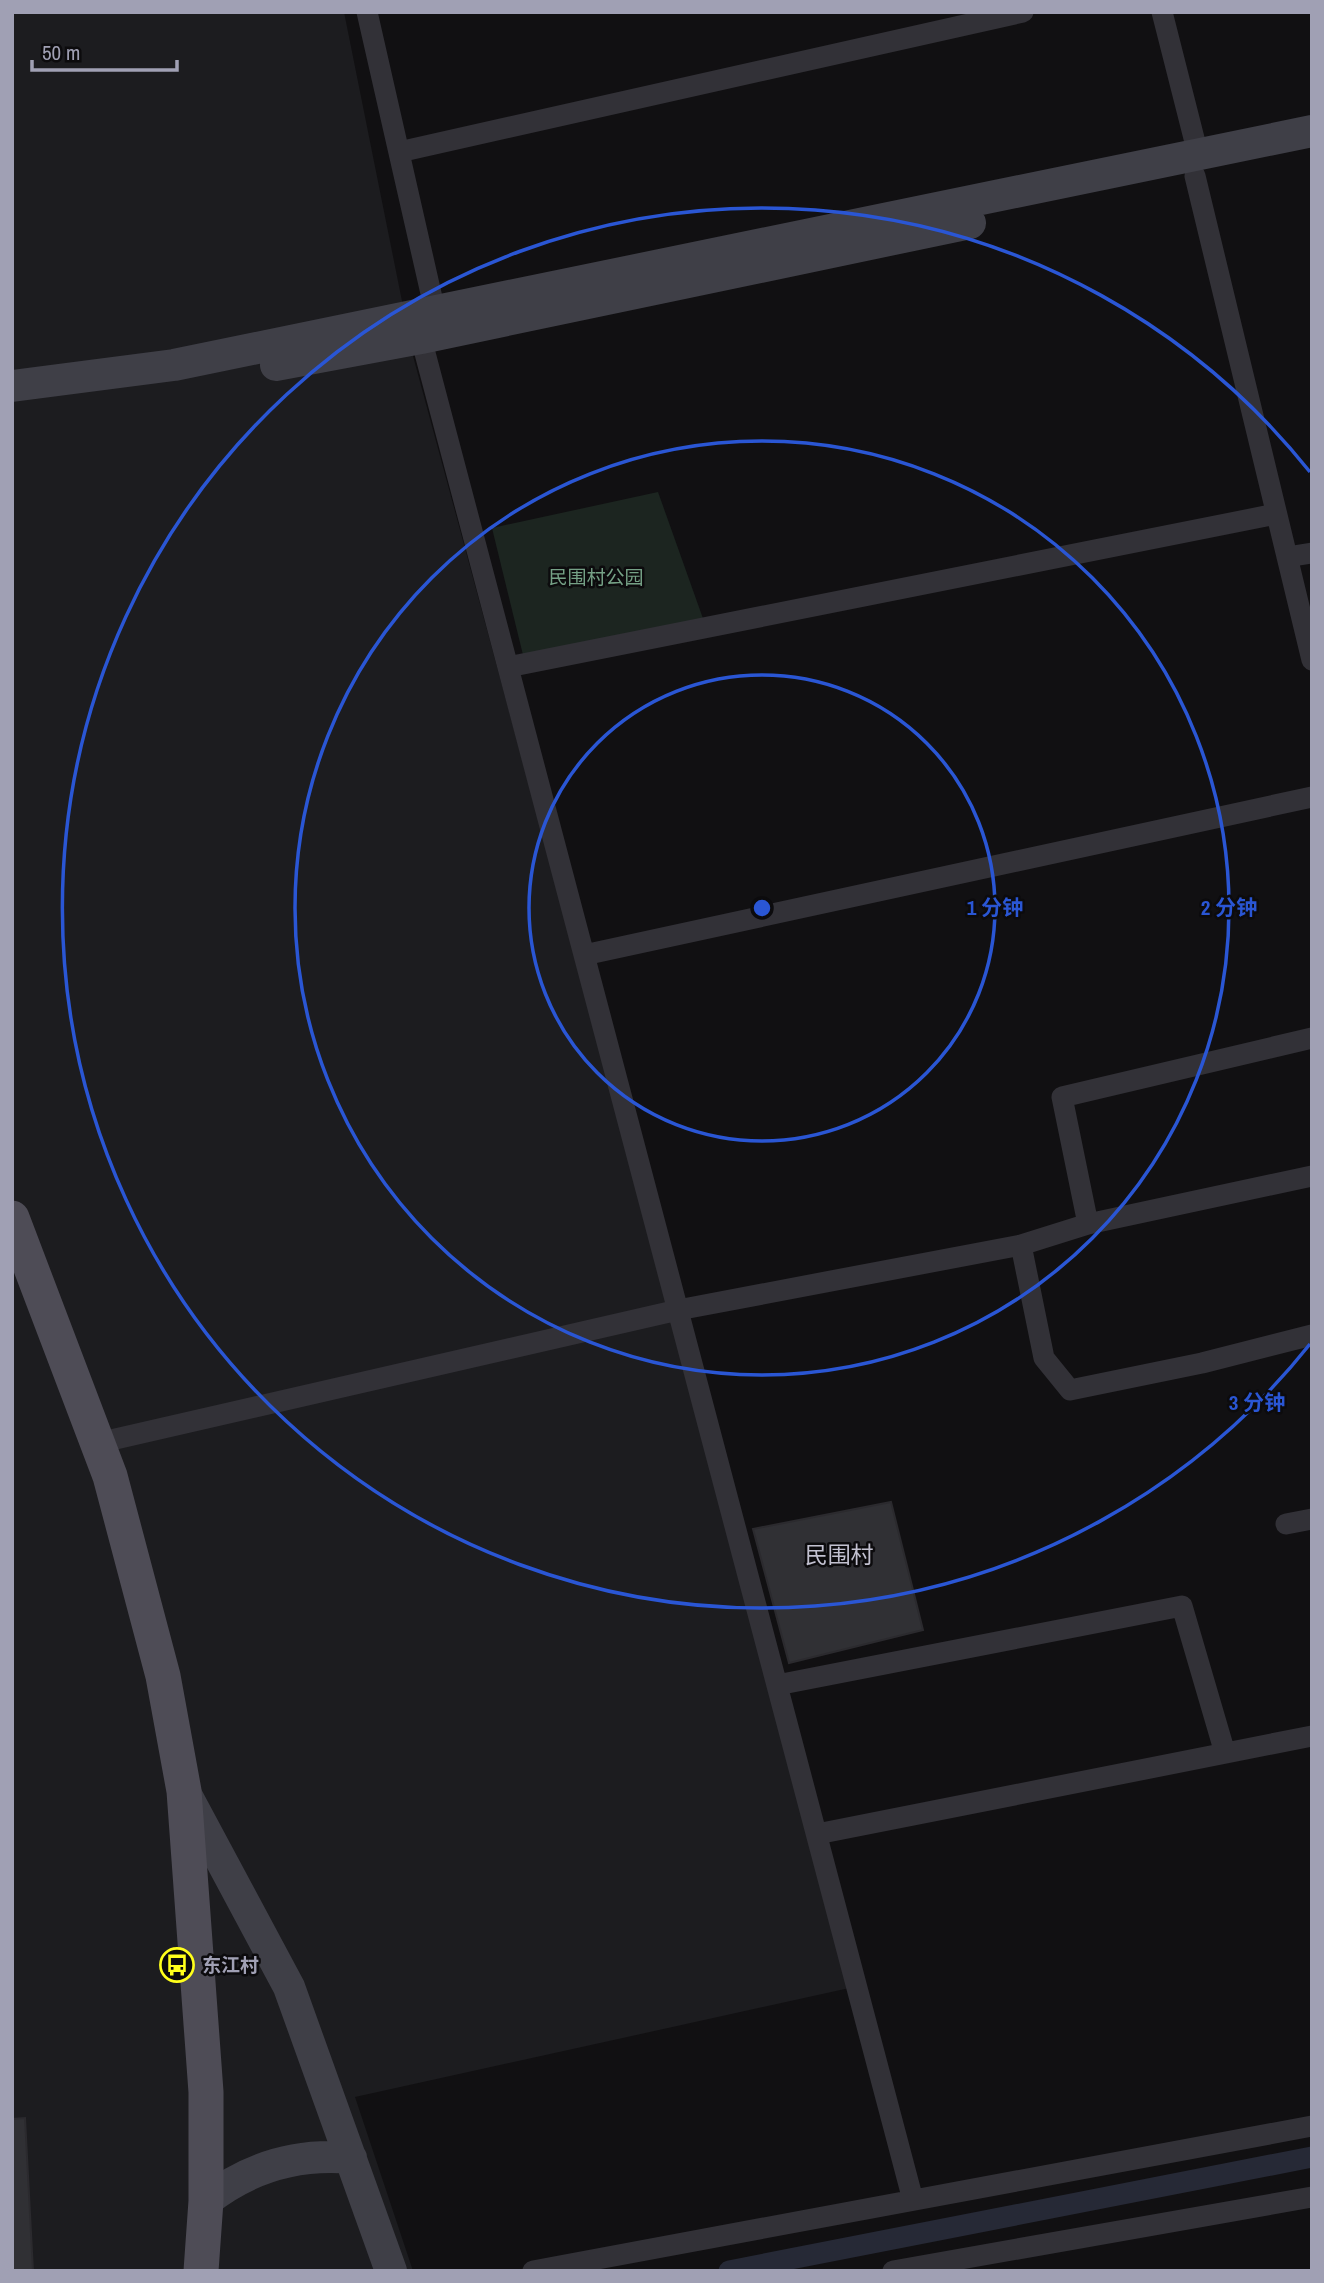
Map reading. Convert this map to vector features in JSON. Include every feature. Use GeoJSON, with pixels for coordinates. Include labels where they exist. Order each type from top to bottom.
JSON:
{"type":"FeatureCollection","features":[{"type":"Feature","properties":{"kind":"main road"},"geometry":{"type":"LineString","coordinates":[[12,407],[172,384],[428,325],[1196,165],[1312,131]]}},
{"type":"Feature","properties":{"kind":"main road"},"geometry":{"type":"LineString","coordinates":[[1196,165],[1312,151]]}},
{"type":"Feature","properties":{"kind":"main road"},"geometry":{"type":"LineString","coordinates":[[12,386],[174,365],[428,325]]}},
{"type":"Feature","properties":{"kind":"main road"},"geometry":{"type":"LineString","coordinates":[[12,1218],[110,1476],[163,1675],[184,1791],[206,2092],[206,2201],[201,2271]]}},
{"type":"Feature","properties":{"kind":"main road"},"geometry":{"type":"LineString","coordinates":[[12,1262],[77,1430],[118,1563],[151,1693],[172,1798],[188,1934],[193,2021],[194,2160],[187,2271]]}},
{"type":"Feature","properties":{"kind":"main road"},"geometry":{"type":"LineString","coordinates":[[184,1791],[289,1987],[391,2271]]}},
{"type":"Feature","properties":{"kind":"main road"},"geometry":{"type":"LineString","coordinates":[[206,2201],[236,2180],[268,2166],[309,2157],[351,2158]]}},
{"type":"Feature","properties":{"kind":"street"},"geometry":{"type":"LineString","coordinates":[[367,12],[399,152],[428,325],[508,667],[913,2200]]}},
{"type":"Feature","properties":{"kind":"street"},"geometry":{"type":"LineString","coordinates":[[399,152],[1023,12]]}},
{"type":"Feature","properties":{"kind":"street"},"geometry":{"type":"LineString","coordinates":[[1162,12],[1276,514],[1312,660]]}},
{"type":"Feature","properties":{"kind":"street"},"geometry":{"type":"LineString","coordinates":[[508,667],[1276,514]]}},
{"type":"Feature","properties":{"kind":"street"},"geometry":{"type":"LineString","coordinates":[[1287,557],[1312,553]]}},
{"type":"Feature","properties":{"kind":"street"},"geometry":{"type":"LineString","coordinates":[[584,955],[1312,797]]}},
{"type":"Feature","properties":{"kind":"street"},"geometry":{"type":"LineString","coordinates":[[1088,1224],[1062,1097],[1312,1038]]}},
{"type":"Feature","properties":{"kind":"street"},"geometry":{"type":"LineString","coordinates":[[98,1443],[678,1310],[1021,1245],[1088,1224],[1312,1176]]}},
{"type":"Feature","properties":{"kind":"street"},"geometry":{"type":"LineString","coordinates":[[1021,1245],[1044,1358],[1070,1390],[1202,1363],[1312,1335]]}},
{"type":"Feature","properties":{"kind":"street"},"geometry":{"type":"LineString","coordinates":[[1286,1524],[1312,1519]]}},
{"type":"Feature","properties":{"kind":"street"},"geometry":{"type":"LineString","coordinates":[[777,1685],[1182,1605],[1224,1753]]}},
{"type":"Feature","properties":{"kind":"street"},"geometry":{"type":"LineString","coordinates":[[817,1834],[1312,1736]]}},
{"type":"Feature","properties":{"kind":"street"},"geometry":{"type":"LineString","coordinates":[[533,2271],[1312,2126]]}},
{"type":"Feature","properties":{"kind":"street"},"geometry":{"type":"LineString","coordinates":[[893,2271],[1312,2197]]}},
{"type":"Feature","properties":{"kind":"shaded area"},"geometry":{"type":"Polygon","coordinates":[[[12,12],[344,12],[413,356],[854,1987],[355,2097],[413,2271],[12,2271],[12,12]]]}},
{"type":"Feature","properties":{"kind":"green space","name":"民围村公园"},"geometry":{"type":"Polygon","coordinates":[[[658,492],[706,627],[525,663],[492,528],[658,492]]]}},
{"type":"Feature","properties":{"kind":"building"},"geometry":{"type":"Polygon","coordinates":[[[891,1502],[923,1630],[789,1663],[753,1529],[891,1502]]]}},
{"type":"Feature","properties":{"kind":"building"},"geometry":{"type":"Polygon","coordinates":[[[25,2118],[33,2271],[12,2271],[12,2119],[25,2118]]]}},
{"type":"Feature","properties":{"kind":"waterway"},"geometry":{"type":"LineString","coordinates":[[729,2271],[1312,2157]]}},
{"type":"Feature","properties":{"kind":"place","name":"东江村"},"geometry":{"type":"Point","coordinates":[177,1965]}},
{"type":"Feature","properties":{"kind":"district","name":"民围村"},"geometry":{"type":"Point","coordinates":[839,1554]}}]}
